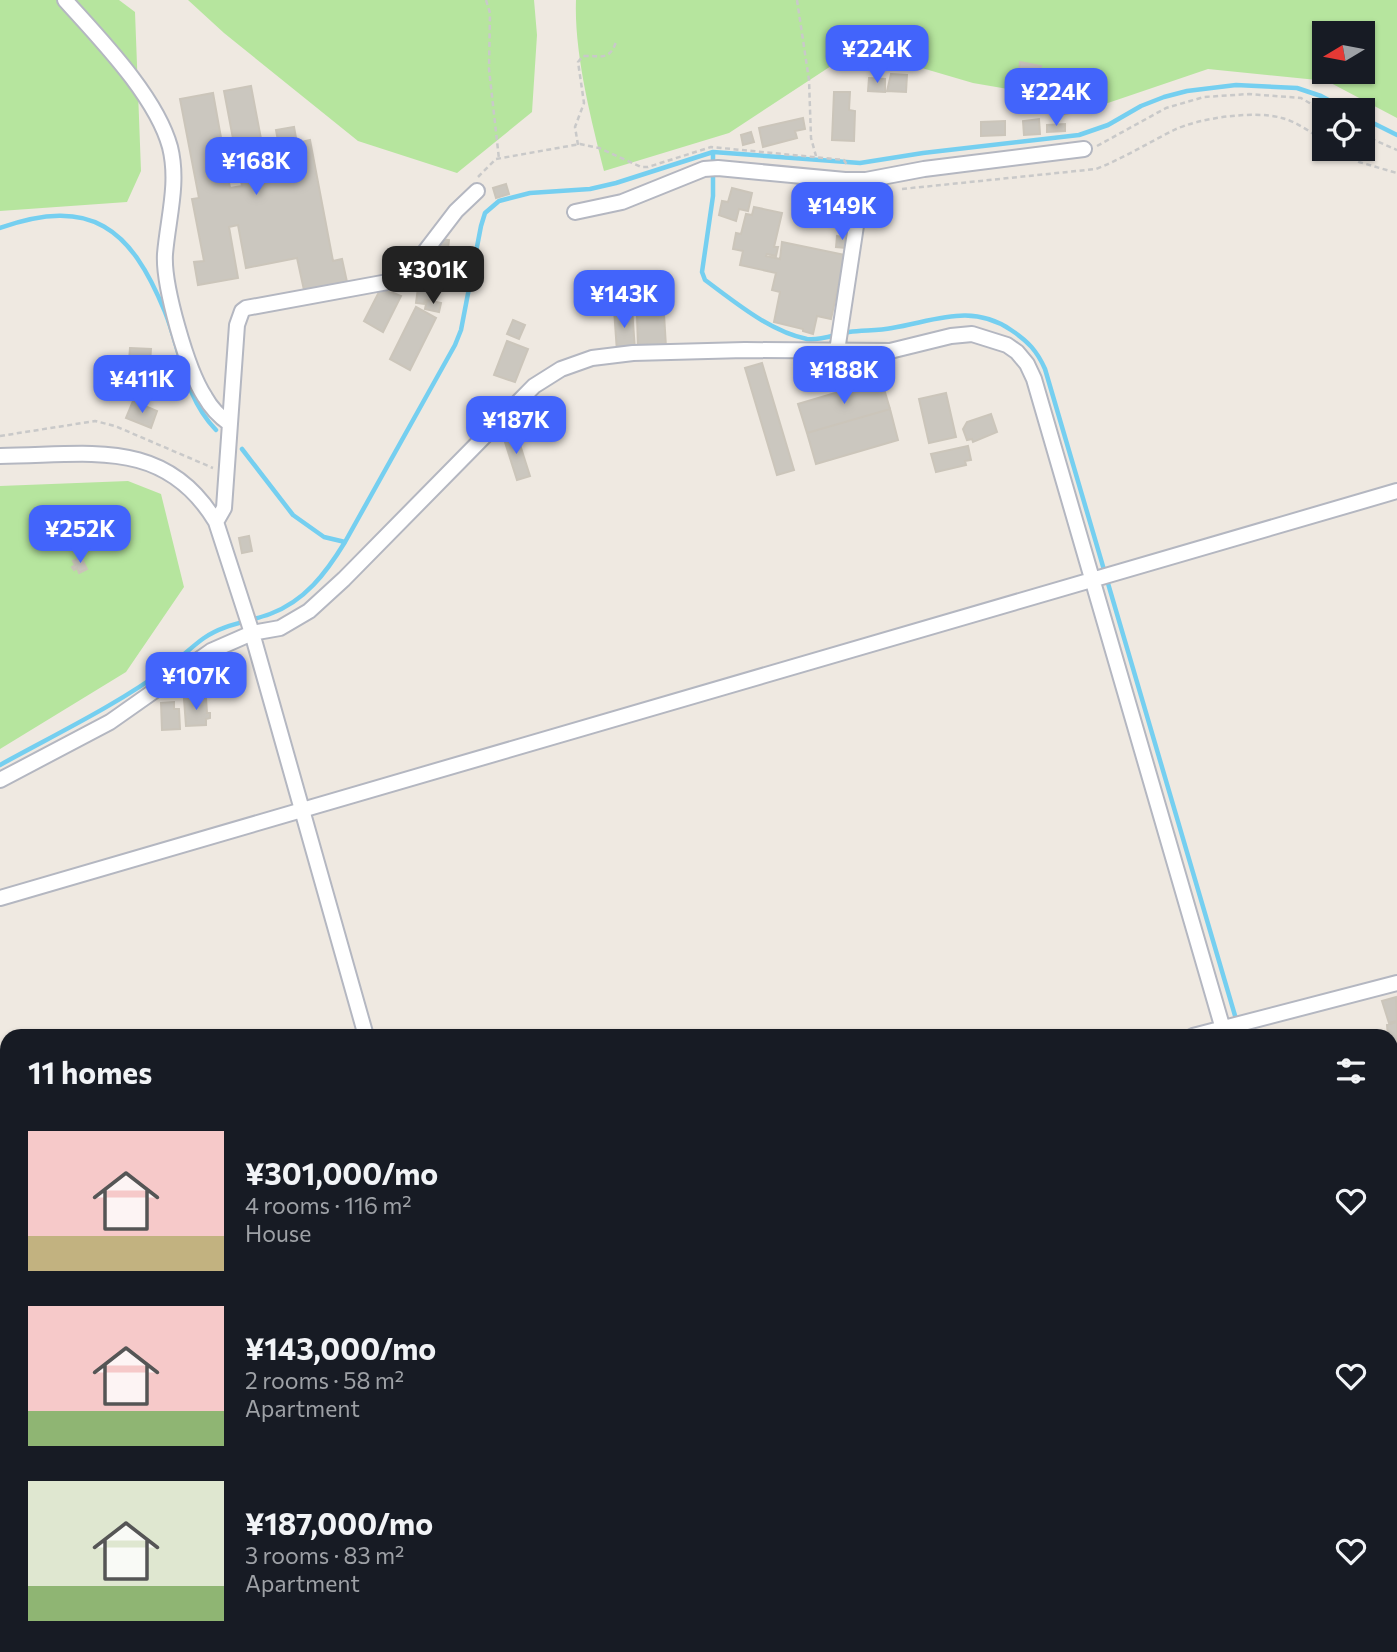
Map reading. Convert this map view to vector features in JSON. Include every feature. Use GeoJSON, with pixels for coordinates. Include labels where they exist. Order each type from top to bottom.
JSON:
{"type":"FeatureCollection","features":[{"type":"Feature","properties":{"kind":"street"},"geometry":{"type":"LineString","coordinates":[[65,0],[120,63],[153,111],[166,136],[174,169],[165,256],[167,285],[199,386],[209,404],[230,424]]}},
{"type":"Feature","properties":{"kind":"street"},"geometry":{"type":"LineString","coordinates":[[575,212],[622,202],[704,169],[845,180],[865,186],[923,169],[1084,149]]}},
{"type":"Feature","properties":{"kind":"street"},"geometry":{"type":"LineString","coordinates":[[836,351],[859,206],[865,186]]}},
{"type":"Feature","properties":{"kind":"street"},"geometry":{"type":"LineString","coordinates":[[216,522],[224,508],[237,325],[242,311],[246,308],[404,278],[456,211],[477,191]]}},
{"type":"Feature","properties":{"kind":"street"},"geometry":{"type":"LineString","coordinates":[[0,780],[102,727],[249,625],[280,628],[309,611],[344,579],[534,386],[561,369],[592,358],[634,353],[745,350],[891,351],[951,336],[971,334],[1007,345],[1017,352],[1034,379],[1231,1027],[1397,983]]}},
{"type":"Feature","properties":{"kind":"street"},"geometry":{"type":"LineString","coordinates":[[0,456],[100,453],[129,456],[155,465],[173,476],[208,509],[216,522],[249,625],[364,1029]]}},
{"type":"Feature","properties":{"kind":"street"},"geometry":{"type":"LineString","coordinates":[[0,898],[1397,491]]}},
{"type":"Feature","properties":{"kind":"path"},"geometry":{"type":"LineString","coordinates":[[486,0],[490,13],[490,79],[499,159]]}},
{"type":"Feature","properties":{"kind":"path"},"geometry":{"type":"LineString","coordinates":[[797,0],[809,80],[811,138],[816,156]]}},
{"type":"Feature","properties":{"kind":"path"},"geometry":{"type":"LineString","coordinates":[[578,145],[575,127],[584,103],[578,62],[583,56],[611,54],[617,42]]}},
{"type":"Feature","properties":{"kind":"path"},"geometry":{"type":"LineString","coordinates":[[1084,149],[1111,140],[1166,108],[1204,97],[1249,94],[1301,98],[1312,104]]}},
{"type":"Feature","properties":{"kind":"path"},"geometry":{"type":"LineString","coordinates":[[865,186],[944,186],[1096,169],[1188,124],[1234,117],[1261,115],[1282,118],[1312,135]]}},
{"type":"Feature","properties":{"kind":"path"},"geometry":{"type":"LineString","coordinates":[[1375,140],[1397,150]]}},
{"type":"Feature","properties":{"kind":"path"},"geometry":{"type":"LineString","coordinates":[[477,191],[480,175],[499,159],[578,145],[599,148],[641,167],[711,147],[816,156],[844,160],[848,166]]}},
{"type":"Feature","properties":{"kind":"path"},"geometry":{"type":"LineString","coordinates":[[1357,161],[1397,173]]}},
{"type":"Feature","properties":{"kind":"path"},"geometry":{"type":"LineString","coordinates":[[0,436],[95,421],[115,426],[226,472]]}},
{"type":"Feature","properties":{"kind":"green space"},"geometry":{"type":"Polygon","coordinates":[[[0,0],[119,0],[135,12],[141,171],[127,202],[0,211],[0,0]]]}},
{"type":"Feature","properties":{"kind":"green space"},"geometry":{"type":"Polygon","coordinates":[[[188,0],[534,0],[537,35],[532,112],[457,173],[358,141],[224,33],[188,0]]]}},
{"type":"Feature","properties":{"kind":"green space"},"geometry":{"type":"Polygon","coordinates":[[[576,0],[1397,0],[1397,118],[1375,106],[1375,98],[1359,98],[1333,84],[1376,84],[1376,21],[1312,21],[1312,79],[1208,69],[1102,105],[973,83],[857,49],[729,133],[604,171],[584,86],[576,0]]]}},
{"type":"Feature","properties":{"kind":"green space"},"geometry":{"type":"Polygon","coordinates":[[[128,481],[161,494],[184,587],[126,672],[0,749],[0,486],[128,481]]]}},
{"type":"Feature","properties":{"kind":"building"},"geometry":{"type":"Polygon","coordinates":[[[848,49],[857,49],[856,66],[847,66],[848,49]]]}},
{"type":"Feature","properties":{"kind":"building"},"geometry":{"type":"Polygon","coordinates":[[[1020,62],[1041,66],[1038,82],[1018,79],[1020,62]]]}},
{"type":"Feature","properties":{"kind":"building"},"geometry":{"type":"Polygon","coordinates":[[[1063,73],[1066,90],[1050,93],[1047,76],[1063,73]]]}},
{"type":"Feature","properties":{"kind":"building"},"geometry":{"type":"Polygon","coordinates":[[[891,74],[907,75],[906,92],[887,91],[891,74]]]}},
{"type":"Feature","properties":{"kind":"building"},"geometry":{"type":"Polygon","coordinates":[[[869,78],[885,79],[885,92],[868,91],[869,78]]]}},
{"type":"Feature","properties":{"kind":"building"},"geometry":{"type":"Polygon","coordinates":[[[251,86],[269,181],[285,178],[276,130],[294,127],[297,143],[310,140],[333,261],[342,259],[347,282],[304,290],[297,258],[246,268],[238,225],[229,227],[238,278],[198,285],[194,262],[204,261],[192,199],[199,198],[180,99],[213,93],[230,188],[242,186],[224,91],[251,86]]]}},
{"type":"Feature","properties":{"kind":"building"},"geometry":{"type":"Polygon","coordinates":[[[834,92],[850,92],[849,110],[855,111],[854,141],[832,140],[834,92]]]}},
{"type":"Feature","properties":{"kind":"building"},"geometry":{"type":"Polygon","coordinates":[[[1066,93],[1069,113],[1051,115],[1049,95],[1066,93]]]}},
{"type":"Feature","properties":{"kind":"building"},"geometry":{"type":"Polygon","coordinates":[[[803,118],[805,129],[795,131],[797,138],[763,147],[759,128],[803,118]]]}},
{"type":"Feature","properties":{"kind":"building"},"geometry":{"type":"Polygon","coordinates":[[[1039,119],[1040,134],[1024,135],[1023,121],[1039,119]]]}},
{"type":"Feature","properties":{"kind":"building"},"geometry":{"type":"Polygon","coordinates":[[[1005,121],[1005,135],[981,136],[981,122],[1005,121]]]}},
{"type":"Feature","properties":{"kind":"building"},"geometry":{"type":"Polygon","coordinates":[[[1065,124],[1065,131],[1047,132],[1047,125],[1065,124]]]}},
{"type":"Feature","properties":{"kind":"building"},"geometry":{"type":"Polygon","coordinates":[[[751,132],[754,142],[743,145],[741,135],[751,132]]]}},
{"type":"Feature","properties":{"kind":"building"},"geometry":{"type":"Polygon","coordinates":[[[506,184],[509,194],[496,198],[493,188],[506,184]]]}},
{"type":"Feature","properties":{"kind":"building"},"geometry":{"type":"Polygon","coordinates":[[[732,188],[752,193],[748,211],[739,209],[736,221],[719,215],[722,201],[728,202],[732,188]]]}},
{"type":"Feature","properties":{"kind":"building"},"geometry":{"type":"Polygon","coordinates":[[[842,192],[855,194],[852,213],[839,211],[842,192]]]}},
{"type":"Feature","properties":{"kind":"building"},"geometry":{"type":"Polygon","coordinates":[[[754,207],[782,213],[774,247],[778,247],[776,256],[766,256],[780,259],[782,242],[845,255],[831,319],[817,316],[813,334],[774,322],[780,292],[772,290],[776,273],[740,265],[743,251],[733,249],[736,233],[741,234],[746,214],[752,215],[754,207]]]}},
{"type":"Feature","properties":{"kind":"building"},"geometry":{"type":"Polygon","coordinates":[[[837,236],[848,238],[846,248],[836,247],[837,236]]]}},
{"type":"Feature","properties":{"kind":"building"},"geometry":{"type":"Polygon","coordinates":[[[441,239],[449,240],[448,250],[440,249],[441,239]]]}},
{"type":"Feature","properties":{"kind":"building"},"geometry":{"type":"Polygon","coordinates":[[[431,251],[447,254],[444,269],[428,267],[431,251]]]}},
{"type":"Feature","properties":{"kind":"building"},"geometry":{"type":"Polygon","coordinates":[[[420,273],[438,276],[434,301],[416,303],[420,273]]]}},
{"type":"Feature","properties":{"kind":"building"},"geometry":{"type":"Polygon","coordinates":[[[381,288],[401,296],[383,332],[364,321],[381,288]]]}},
{"type":"Feature","properties":{"kind":"building"},"geometry":{"type":"Polygon","coordinates":[[[427,300],[441,303],[439,312],[425,309],[427,300]]]}},
{"type":"Feature","properties":{"kind":"building"},"geometry":{"type":"Polygon","coordinates":[[[416,307],[436,318],[410,370],[390,359],[416,307]]]}},
{"type":"Feature","properties":{"kind":"building"},"geometry":{"type":"Polygon","coordinates":[[[632,308],[635,350],[617,352],[614,309],[632,308]]]}},
{"type":"Feature","properties":{"kind":"building"},"geometry":{"type":"Polygon","coordinates":[[[664,314],[666,347],[638,348],[637,315],[664,314]]]}},
{"type":"Feature","properties":{"kind":"building"},"geometry":{"type":"Polygon","coordinates":[[[513,320],[525,325],[519,339],[507,334],[513,320]]]}},
{"type":"Feature","properties":{"kind":"building"},"geometry":{"type":"Polygon","coordinates":[[[507,341],[528,349],[515,382],[494,375],[507,341]]]}},
{"type":"Feature","properties":{"kind":"building"},"geometry":{"type":"Polygon","coordinates":[[[130,348],[151,349],[147,400],[126,399],[130,348]]]}},
{"type":"Feature","properties":{"kind":"building"},"geometry":{"type":"Polygon","coordinates":[[[762,363],[794,470],[777,475],[745,368],[762,363]]]}},
{"type":"Feature","properties":{"kind":"building"},"geometry":{"type":"Polygon","coordinates":[[[876,381],[877,384],[882,382],[890,409],[807,433],[798,404],[876,381]]]}},
{"type":"Feature","properties":{"kind":"building"},"geometry":{"type":"Polygon","coordinates":[[[946,393],[956,437],[929,443],[919,399],[946,393]]]}},
{"type":"Feature","properties":{"kind":"building"},"geometry":{"type":"Polygon","coordinates":[[[133,401],[157,411],[151,428],[126,418],[133,401]]]}},
{"type":"Feature","properties":{"kind":"building"},"geometry":{"type":"Polygon","coordinates":[[[890,409],[898,440],[816,464],[807,433],[890,409]]]}},
{"type":"Feature","properties":{"kind":"building"},"geometry":{"type":"Polygon","coordinates":[[[991,414],[997,432],[973,442],[972,439],[967,440],[963,429],[967,422],[991,414]]]}},
{"type":"Feature","properties":{"kind":"building"},"geometry":{"type":"Polygon","coordinates":[[[516,432],[530,476],[517,480],[503,436],[516,432]]]}},
{"type":"Feature","properties":{"kind":"building"},"geometry":{"type":"Polygon","coordinates":[[[968,446],[971,460],[965,461],[966,465],[936,472],[931,454],[968,446]]]}},
{"type":"Feature","properties":{"kind":"building"},"geometry":{"type":"Polygon","coordinates":[[[249,536],[252,551],[242,553],[239,538],[249,536]]]}},
{"type":"Feature","properties":{"kind":"building"},"geometry":{"type":"Polygon","coordinates":[[[81,557],[87,569],[79,573],[77,568],[74,570],[72,567],[75,565],[73,561],[81,557]]]}},
{"type":"Feature","properties":{"kind":"building"},"geometry":{"type":"Polygon","coordinates":[[[221,651],[230,661],[221,670],[212,660],[221,651]]]}},
{"type":"Feature","properties":{"kind":"building"},"geometry":{"type":"Polygon","coordinates":[[[210,665],[218,674],[204,687],[196,677],[210,665]]]}},
{"type":"Feature","properties":{"kind":"building"},"geometry":{"type":"Polygon","coordinates":[[[206,698],[210,718],[206,719],[206,725],[186,726],[184,699],[206,698]]]}},
{"type":"Feature","properties":{"kind":"building"},"geometry":{"type":"Polygon","coordinates":[[[174,702],[174,709],[179,709],[180,729],[162,730],[161,703],[174,702]]]}},
{"type":"Feature","properties":{"kind":"building"},"geometry":{"type":"Polygon","coordinates":[[[1396,997],[1397,1021],[1389,1023],[1382,1001],[1396,997]]]}},
{"type":"Feature","properties":{"kind":"building"},"geometry":{"type":"Polygon","coordinates":[[[1397,1022],[1397,1029],[1387,1029],[1387,1025],[1397,1022]]]}},
{"type":"Feature","properties":{"kind":"waterway"},"geometry":{"type":"LineString","coordinates":[[242,449],[293,515],[324,537],[345,542],[455,345],[461,330],[481,226],[485,213],[499,201],[530,193],[590,189],[713,152],[860,163],[1079,135],[1108,125],[1141,106],[1187,91],[1236,85],[1297,88],[1325,98]]}},
{"type":"Feature","properties":{"kind":"waterway"},"geometry":{"type":"LineString","coordinates":[[1375,124],[1397,135]]}},
{"type":"Feature","properties":{"kind":"waterway"},"geometry":{"type":"LineString","coordinates":[[713,152],[713,196],[702,272],[705,280],[753,315],[779,330],[807,339],[887,329],[953,316],[982,317],[1017,334],[1039,357],[1045,369],[1239,1029]]}},
{"type":"Feature","properties":{"kind":"waterway"},"geometry":{"type":"LineString","coordinates":[[0,228],[32,219],[59,216],[83,218],[104,226],[122,240],[138,259],[152,283],[165,312],[190,389],[205,417],[216,430]]}},
{"type":"Feature","properties":{"kind":"waterway"},"geometry":{"type":"LineString","coordinates":[[0,765],[127,695],[212,633],[270,614],[294,602],[314,585],[345,542]]}}]}
